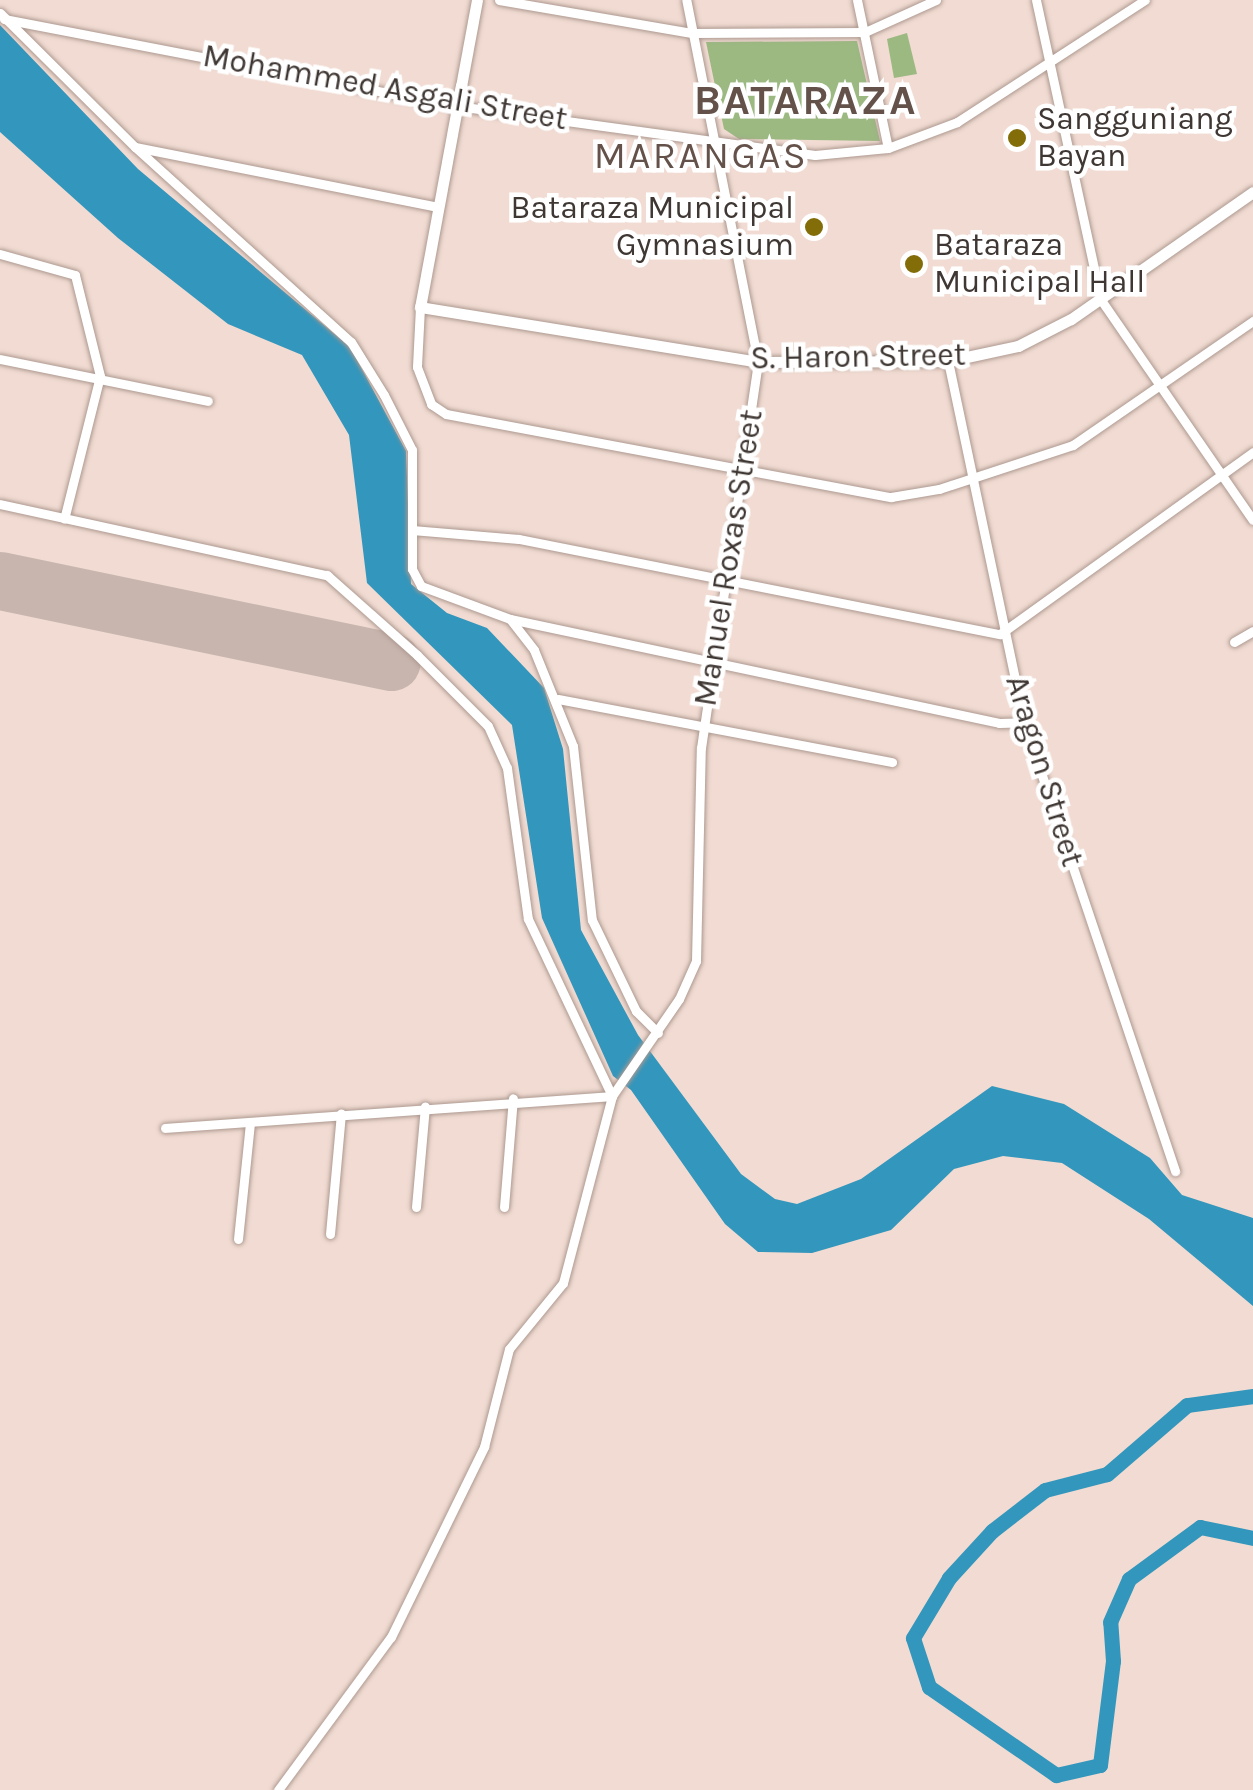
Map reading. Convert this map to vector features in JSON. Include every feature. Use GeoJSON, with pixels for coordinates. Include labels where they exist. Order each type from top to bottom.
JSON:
{"type":"FeatureCollection","features":[{"type":"Feature","properties":{"kind":"street"},"geometry":{"type":"LineString","coordinates":[[477,0],[414,355],[436,408],[459,418],[872,496],[912,495],[1073,444],[1253,321]]}},
{"type":"Feature","properties":{"kind":"street"},"geometry":{"type":"LineString","coordinates":[[500,0],[694,33],[864,32],[936,0]]}},
{"type":"Feature","properties":{"kind":"street","name":"Manuel Roxas Street"},"geometry":{"type":"LineString","coordinates":[[612,1096],[658,1033],[696,961],[704,724],[758,362],[686,0]]}},
{"type":"Feature","properties":{"kind":"street"},"geometry":{"type":"LineString","coordinates":[[857,0],[888,148]]}},
{"type":"Feature","properties":{"kind":"street"},"geometry":{"type":"LineString","coordinates":[[1036,0],[1101,300],[1253,520]]}},
{"type":"Feature","properties":{"kind":"street","name":"Mohammed Asgali Street"},"geometry":{"type":"LineString","coordinates":[[2,16],[457,106],[814,155],[888,148],[973,114],[1145,0]]}},
{"type":"Feature","properties":{"kind":"street"},"geometry":{"type":"LineString","coordinates":[[2,16],[134,146],[350,342],[412,450],[412,570],[422,586],[510,618],[1000,723],[1024,722]]}},
{"type":"Feature","properties":{"kind":"street"},"geometry":{"type":"LineString","coordinates":[[134,146],[438,207]]}},
{"type":"Feature","properties":{"kind":"street","name":"S. Haron Street"},"geometry":{"type":"LineString","coordinates":[[420,307],[758,362],[948,361],[1031,341],[1101,300],[1253,192]]}},
{"type":"Feature","properties":{"kind":"street"},"geometry":{"type":"LineString","coordinates":[[0,254],[75,276],[100,376],[64,519]]}},
{"type":"Feature","properties":{"kind":"street"},"geometry":{"type":"LineString","coordinates":[[0,359],[100,376],[208,401]]}},
{"type":"Feature","properties":{"kind":"street","name":"Aragon Street"},"geometry":{"type":"LineString","coordinates":[[948,361],[1024,722],[1174,1172]]}},
{"type":"Feature","properties":{"kind":"street"},"geometry":{"type":"LineString","coordinates":[[412,530],[519,540],[1005,632],[1253,452]]}},
{"type":"Feature","properties":{"kind":"street"},"geometry":{"type":"LineString","coordinates":[[0,504],[328,575],[488,726],[507,768],[528,919],[612,1096],[563,1283],[509,1349],[476,1464],[382,1654],[278,1790]]}},
{"type":"Feature","properties":{"kind":"street"},"geometry":{"type":"LineString","coordinates":[[510,618],[558,698],[578,778],[592,920],[636,1011],[658,1033]]}},
{"type":"Feature","properties":{"kind":"street"},"geometry":{"type":"LineString","coordinates":[[1234,642],[1253,631]]}},
{"type":"Feature","properties":{"kind":"street"},"geometry":{"type":"LineString","coordinates":[[558,698],[892,762]]}},
{"type":"Feature","properties":{"kind":"street"},"geometry":{"type":"LineString","coordinates":[[165,1128],[513,1098],[612,1096]]}},
{"type":"Feature","properties":{"kind":"street"},"geometry":{"type":"LineString","coordinates":[[504,1207],[513,1098]]}},
{"type":"Feature","properties":{"kind":"street"},"geometry":{"type":"LineString","coordinates":[[416,1207],[425,1106]]}},
{"type":"Feature","properties":{"kind":"street"},"geometry":{"type":"LineString","coordinates":[[330,1234],[341,1113]]}},
{"type":"Feature","properties":{"kind":"street"},"geometry":{"type":"LineString","coordinates":[[238,1238],[250,1122]]}},
{"type":"Feature","properties":{"kind":"green space"},"geometry":{"type":"Polygon","coordinates":[[[907,33],[917,74],[894,78],[887,39],[907,33]]]}},
{"type":"Feature","properties":{"kind":"green space"},"geometry":{"type":"Polygon","coordinates":[[[857,41],[880,141],[739,139],[724,129],[706,42],[857,41]]]}},
{"type":"Feature","properties":{"kind":"water"},"geometry":{"type":"Polygon","coordinates":[[[0,25],[138,169],[350,347],[406,451],[411,584],[447,613],[487,628],[544,688],[563,749],[581,930],[638,1035],[741,1174],[775,1199],[797,1204],[861,1179],[992,1086],[1064,1104],[1150,1158],[1182,1195],[1253,1218],[1253,1306],[1149,1219],[1062,1163],[1003,1156],[954,1169],[891,1230],[812,1253],[758,1252],[725,1224],[631,1090],[613,1076],[542,918],[512,725],[367,583],[349,435],[302,355],[228,324],[118,238],[0,132],[0,25]]]}},
{"type":"Feature","properties":{"kind":"waterway"},"geometry":{"type":"LineString","coordinates":[[1253,1396],[1187,1405],[1107,1474],[1045,1490],[992,1531],[949,1578],[913,1638],[929,1687],[1056,1775],[1100,1765],[1113,1661],[1110,1622],[1129,1579],[1200,1527],[1253,1538]]}},
{"type":"Feature","properties":{"kind":"runway"},"geometry":{"type":"LineString","coordinates":[[0,581],[392,662]]}},
{"type":"Feature","properties":{"kind":"place","name":"Sangguniang Bayan"},"geometry":{"type":"Point","coordinates":[1017,138]}},
{"type":"Feature","properties":{"kind":"place","name":"Bataraza Municipal Gymnasium"},"geometry":{"type":"Point","coordinates":[814,227]}},
{"type":"Feature","properties":{"kind":"place","name":"Bataraza Municipal Hall"},"geometry":{"type":"Point","coordinates":[914,264]}},
{"type":"Feature","properties":{"kind":"district","name":"BATARAZA"},"geometry":{"type":"Point","coordinates":[806,100]}},
{"type":"Feature","properties":{"kind":"district","name":"MARANGAS"},"geometry":{"type":"Point","coordinates":[701,156]}}]}
